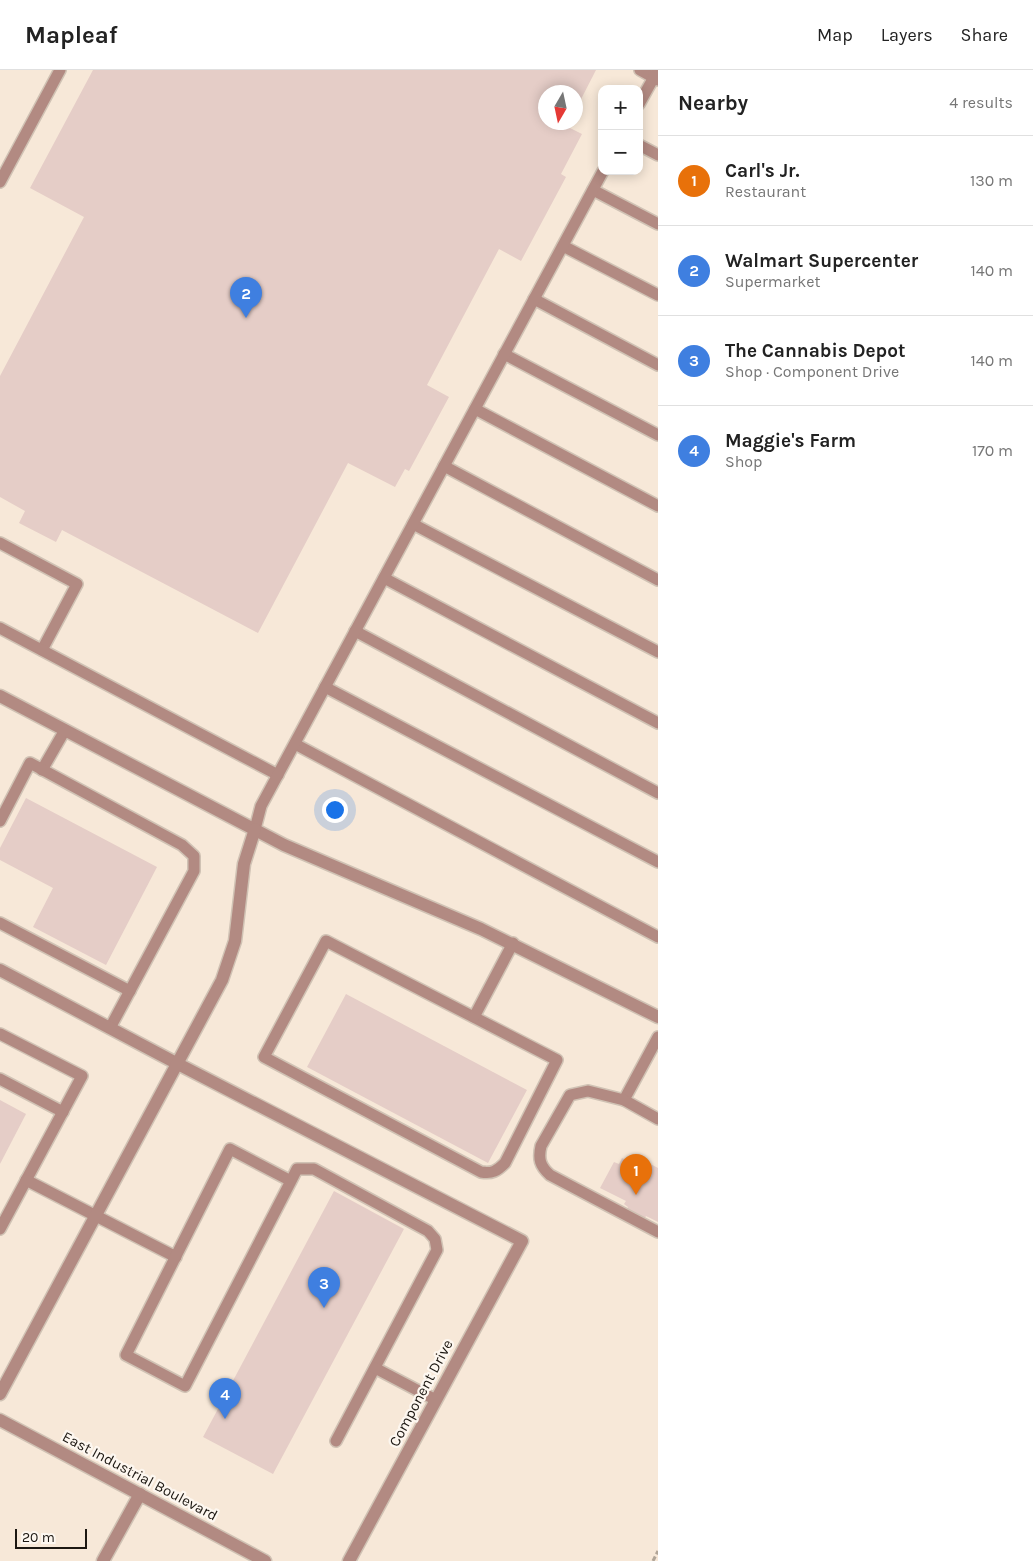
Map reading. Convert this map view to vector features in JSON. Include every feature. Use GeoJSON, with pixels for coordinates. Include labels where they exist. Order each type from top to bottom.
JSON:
{"type":"FeatureCollection","features":[{"type":"Feature","properties":{"kind":"street"},"geometry":{"type":"LineString","coordinates":[[0,696],[284,845],[513,943],[658,1017]]}},
{"type":"Feature","properties":{"kind":"street"},"geometry":{"type":"LineString","coordinates":[[0,1394],[222,980],[235,942],[244,864],[255,829]]}},
{"type":"Feature","properties":{"kind":"street"},"geometry":{"type":"LineString","coordinates":[[0,970],[178,1064]]}},
{"type":"Feature","properties":{"kind":"street","name":"Component Drive"},"geometry":{"type":"LineString","coordinates":[[178,1064],[522,1241],[349,1561]]}},
{"type":"Feature","properties":{"kind":"street","name":"East Industrial Boulevard"},"geometry":{"type":"LineString","coordinates":[[0,1420],[265,1561]]}},
{"type":"Feature","properties":{"kind":"street"},"geometry":{"type":"LineString","coordinates":[[103,1561],[140,1494]]}},
{"type":"Feature","properties":{"kind":"lane"},"geometry":{"type":"LineString","coordinates":[[0,182],[60,70]]}},
{"type":"Feature","properties":{"kind":"lane"},"geometry":{"type":"LineString","coordinates":[[640,70],[656,76],[643,97]]}},
{"type":"Feature","properties":{"kind":"lane"},"geometry":{"type":"LineString","coordinates":[[643,147],[658,155]]}},
{"type":"Feature","properties":{"kind":"lane"},"geometry":{"type":"LineString","coordinates":[[255,829],[261,806],[601,175]]}},
{"type":"Feature","properties":{"kind":"lane"},"geometry":{"type":"LineString","coordinates":[[593,190],[658,224]]}},
{"type":"Feature","properties":{"kind":"lane"},"geometry":{"type":"LineString","coordinates":[[563,246],[658,295]]}},
{"type":"Feature","properties":{"kind":"lane"},"geometry":{"type":"LineString","coordinates":[[534,299],[658,365]]}},
{"type":"Feature","properties":{"kind":"lane"},"geometry":{"type":"LineString","coordinates":[[504,354],[658,436]]}},
{"type":"Feature","properties":{"kind":"lane"},"geometry":{"type":"LineString","coordinates":[[475,410],[658,506]]}},
{"type":"Feature","properties":{"kind":"lane"},"geometry":{"type":"LineString","coordinates":[[444,466],[658,580]]}},
{"type":"Feature","properties":{"kind":"lane"},"geometry":{"type":"LineString","coordinates":[[413,524],[658,652]]}},
{"type":"Feature","properties":{"kind":"lane"},"geometry":{"type":"LineString","coordinates":[[0,543],[77,584],[42,650]]}},
{"type":"Feature","properties":{"kind":"lane"},"geometry":{"type":"LineString","coordinates":[[384,578],[658,723]]}},
{"type":"Feature","properties":{"kind":"lane"},"geometry":{"type":"LineString","coordinates":[[0,628],[278,775]]}},
{"type":"Feature","properties":{"kind":"lane"},"geometry":{"type":"LineString","coordinates":[[355,631],[658,793]]}},
{"type":"Feature","properties":{"kind":"lane"},"geometry":{"type":"LineString","coordinates":[[325,687],[658,862]]}},
{"type":"Feature","properties":{"kind":"lane"},"geometry":{"type":"LineString","coordinates":[[42,770],[65,730]]}},
{"type":"Feature","properties":{"kind":"lane"},"geometry":{"type":"LineString","coordinates":[[294,744],[658,937]]}},
{"type":"Feature","properties":{"kind":"lane"},"geometry":{"type":"LineString","coordinates":[[0,821],[30,763],[182,845],[194,856],[194,871],[110,1028]]}},
{"type":"Feature","properties":{"kind":"lane"},"geometry":{"type":"LineString","coordinates":[[0,923],[130,991]]}},
{"type":"Feature","properties":{"kind":"lane"},"geometry":{"type":"LineString","coordinates":[[326,941],[474,1018],[558,1060],[505,1162],[498,1170],[490,1174],[480,1172],[264,1057],[326,941]]}},
{"type":"Feature","properties":{"kind":"lane"},"geometry":{"type":"LineString","coordinates":[[474,1018],[513,943]]}},
{"type":"Feature","properties":{"kind":"lane"},"geometry":{"type":"LineString","coordinates":[[0,1034],[82,1076],[0,1229]]}},
{"type":"Feature","properties":{"kind":"lane"},"geometry":{"type":"LineString","coordinates":[[624,1100],[658,1037]]}},
{"type":"Feature","properties":{"kind":"lane"},"geometry":{"type":"LineString","coordinates":[[0,1079],[63,1112]]}},
{"type":"Feature","properties":{"kind":"lane"},"geometry":{"type":"LineString","coordinates":[[658,1118],[624,1100],[588,1091],[570,1095],[541,1146],[539,1154],[543,1170],[550,1175],[658,1232]]}},
{"type":"Feature","properties":{"kind":"lane"},"geometry":{"type":"LineString","coordinates":[[291,1181],[230,1149],[126,1355],[185,1386],[291,1181],[297,1169],[314,1169],[428,1231],[436,1239],[437,1250],[336,1441]]}},
{"type":"Feature","properties":{"kind":"lane"},"geometry":{"type":"LineString","coordinates":[[26,1180],[176,1257]]}},
{"type":"Feature","properties":{"kind":"lane"},"geometry":{"type":"LineString","coordinates":[[375,1368],[436,1400]]}},
{"type":"Feature","properties":{"kind":"path"},"geometry":{"type":"LineString","coordinates":[[653,1561],[658,1551]]}},
{"type":"Feature","properties":{"kind":"building"},"geometry":{"type":"Polygon","coordinates":[[[93,70],[596,70],[583,95],[583,85],[538,85],[538,130],[574,130],[582,134],[561,174],[566,177],[521,261],[499,249],[427,385],[449,397],[409,471],[405,469],[395,487],[348,463],[258,633],[62,530],[56,542],[19,523],[25,511],[0,497],[0,376],[84,217],[30,188],[93,70]]]}},
{"type":"Feature","properties":{"kind":"building"},"geometry":{"type":"Polygon","coordinates":[[[26,798],[157,867],[106,965],[33,927],[53,888],[0,860],[0,848],[26,798]]]}},
{"type":"Feature","properties":{"kind":"building"},"geometry":{"type":"Polygon","coordinates":[[[346,994],[527,1090],[488,1163],[307,1067],[346,994]]]}},
{"type":"Feature","properties":{"kind":"building"},"geometry":{"type":"Polygon","coordinates":[[[0,1100],[26,1114],[0,1164],[0,1100]]]}},
{"type":"Feature","properties":{"kind":"building"},"geometry":{"type":"Polygon","coordinates":[[[622,1158],[637,1166],[641,1159],[658,1168],[658,1222],[627,1209],[628,1207],[624,1204],[626,1201],[600,1188],[614,1162],[619,1164],[622,1158]]]}},
{"type":"Feature","properties":{"kind":"building"},"geometry":{"type":"Polygon","coordinates":[[[334,1191],[404,1229],[273,1474],[203,1437],[334,1191]]]}},
{"type":"Feature","properties":{"kind":"place","name":"Walmart Supercenter"},"geometry":{"type":"Point","coordinates":[246,318]}},
{"type":"Feature","properties":{"kind":"place","name":"Carl's Jr."},"geometry":{"type":"Point","coordinates":[636,1195]}},
{"type":"Feature","properties":{"kind":"place","name":"The Cannabis Depot"},"geometry":{"type":"Point","coordinates":[324,1308]}},
{"type":"Feature","properties":{"kind":"place","name":"Maggie's Farm"},"geometry":{"type":"Point","coordinates":[225,1419]}}]}
